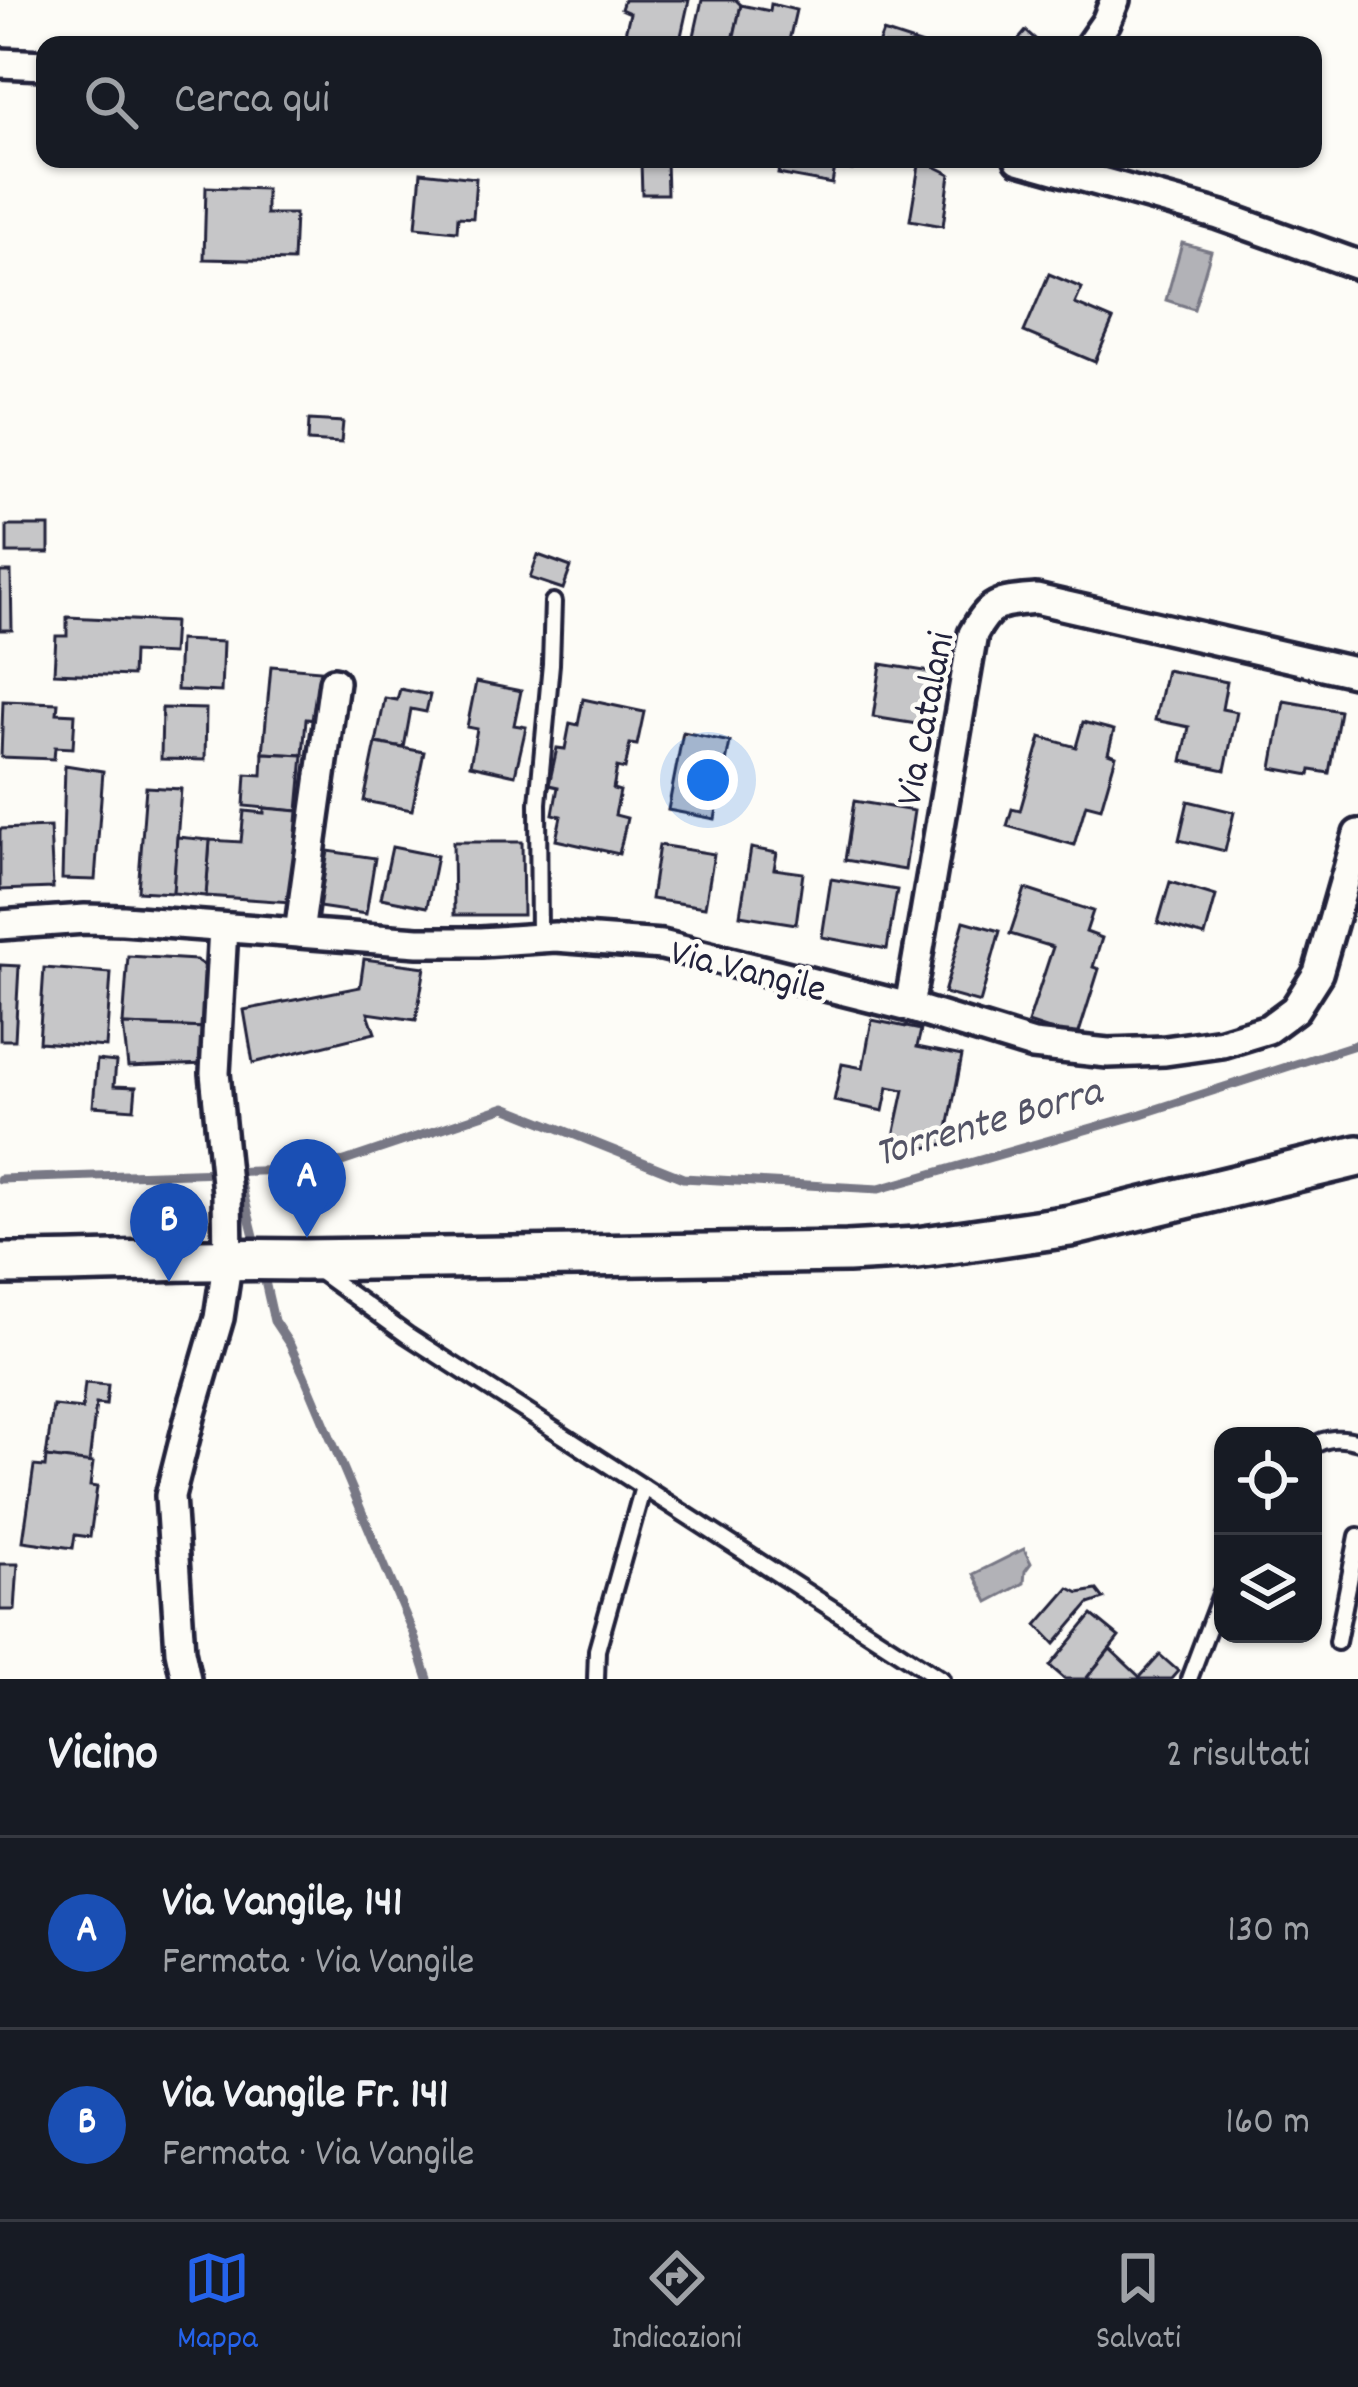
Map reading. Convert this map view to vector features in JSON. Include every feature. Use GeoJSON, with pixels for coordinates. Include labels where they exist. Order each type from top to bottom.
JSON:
{"type":"FeatureCollection","features":[{"type":"Feature","properties":{"kind":"street"},"geometry":{"type":"LineString","coordinates":[[1096,36],[1115,0]]}},
{"type":"Feature","properties":{"kind":"street"},"geometry":{"type":"LineString","coordinates":[[0,63],[36,65]]}},
{"type":"Feature","properties":{"kind":"street"},"geometry":{"type":"LineString","coordinates":[[1050,168],[1219,215],[1358,265]]}},
{"type":"Feature","properties":{"kind":"street","name":"Via Catalani"},"geometry":{"type":"LineString","coordinates":[[909,1007],[974,634],[985,612],[1001,602],[1036,598],[1358,673]]}},
{"type":"Feature","properties":{"kind":"street"},"geometry":{"type":"LineString","coordinates":[[299,934],[334,682]]}},
{"type":"Feature","properties":{"kind":"street","name":"Via Vangile"},"geometry":{"type":"LineString","coordinates":[[0,925],[85,919],[418,941],[593,938],[662,945],[909,1007],[1033,1045],[1108,1054],[1165,1051],[1222,1043],[1268,1029],[1294,1009],[1318,973],[1358,834]]}},
{"type":"Feature","properties":{"kind":"street"},"geometry":{"type":"LineString","coordinates":[[185,1679],[179,1651],[170,1496],[219,1318],[228,1258],[227,1192],[215,1073],[223,928]]}},
{"type":"Feature","properties":{"kind":"street"},"geometry":{"type":"LineString","coordinates":[[0,1264],[917,1248],[1070,1226],[1358,1156]]}},
{"type":"Feature","properties":{"kind":"lane"},"geometry":{"type":"LineString","coordinates":[[539,938],[538,803],[553,602]]}},
{"type":"Feature","properties":{"kind":"lane"},"geometry":{"type":"LineString","coordinates":[[303,1260],[407,1335],[941,1679]]}},
{"type":"Feature","properties":{"kind":"lane"},"geometry":{"type":"LineString","coordinates":[[1322,1441],[1347,1438],[1358,1442]]}},
{"type":"Feature","properties":{"kind":"lane"},"geometry":{"type":"LineString","coordinates":[[596,1679],[597,1650],[643,1487]]}},
{"type":"Feature","properties":{"kind":"lane"},"geometry":{"type":"LineString","coordinates":[[1336,1642],[1358,1536]]}},
{"type":"Feature","properties":{"kind":"lane"},"geometry":{"type":"LineString","coordinates":[[1189,1679],[1214,1613]]}},
{"type":"Feature","properties":{"kind":"shaded area"},"geometry":{"type":"Polygon","coordinates":[[[1182,243],[1211,251],[1194,309],[1166,300],[1182,243]]]}},
{"type":"Feature","properties":{"kind":"shaded area"},"geometry":{"type":"Polygon","coordinates":[[[1024,1549],[1031,1563],[1024,1583],[988,1602],[974,1574],[1024,1549]]]}},
{"type":"Feature","properties":{"kind":"building"},"geometry":{"type":"Polygon","coordinates":[[[624,0],[689,0],[681,36],[624,36],[630,13],[621,9],[624,0]]]}},
{"type":"Feature","properties":{"kind":"building"},"geometry":{"type":"Polygon","coordinates":[[[702,0],[736,0],[741,5],[734,36],[694,36],[702,0]]]}},
{"type":"Feature","properties":{"kind":"building"},"geometry":{"type":"Polygon","coordinates":[[[771,4],[796,10],[790,36],[734,36],[741,5],[770,11],[771,4]]]}},
{"type":"Feature","properties":{"kind":"building"},"geometry":{"type":"Polygon","coordinates":[[[540,33],[582,34],[582,36],[540,33]]]}},
{"type":"Feature","properties":{"kind":"building"},"geometry":{"type":"Polygon","coordinates":[[[641,168],[666,168],[667,194],[642,194],[641,168]]]}},
{"type":"Feature","properties":{"kind":"building"},"geometry":{"type":"Polygon","coordinates":[[[779,168],[835,168],[832,184],[778,174],[779,168]]]}},
{"type":"Feature","properties":{"kind":"building"},"geometry":{"type":"Polygon","coordinates":[[[919,168],[938,168],[950,174],[943,226],[910,220],[919,168]]]}},
{"type":"Feature","properties":{"kind":"building"},"geometry":{"type":"Polygon","coordinates":[[[421,172],[476,178],[473,218],[458,217],[457,231],[416,227],[421,172]]]}},
{"type":"Feature","properties":{"kind":"building"},"geometry":{"type":"Polygon","coordinates":[[[206,187],[266,189],[266,214],[295,214],[293,261],[204,259],[206,187]]]}},
{"type":"Feature","properties":{"kind":"building"},"geometry":{"type":"Polygon","coordinates":[[[1049,274],[1082,288],[1075,304],[1113,320],[1095,362],[1024,332],[1049,274]]]}},
{"type":"Feature","properties":{"kind":"building"},"geometry":{"type":"Polygon","coordinates":[[[309,420],[343,422],[341,443],[308,441],[309,420]]]}},
{"type":"Feature","properties":{"kind":"building"},"geometry":{"type":"Polygon","coordinates":[[[7,526],[49,526],[49,553],[7,553],[7,526]]]}},
{"type":"Feature","properties":{"kind":"building"},"geometry":{"type":"Polygon","coordinates":[[[538,555],[571,567],[563,589],[530,578],[538,555]]]}},
{"type":"Feature","properties":{"kind":"building"},"geometry":{"type":"Polygon","coordinates":[[[0,572],[11,572],[12,630],[0,630],[0,572]]]}},
{"type":"Feature","properties":{"kind":"building"},"geometry":{"type":"Polygon","coordinates":[[[67,617],[174,622],[172,654],[133,652],[132,676],[54,673],[56,636],[67,636],[67,617]]]}},
{"type":"Feature","properties":{"kind":"building"},"geometry":{"type":"Polygon","coordinates":[[[179,640],[223,642],[221,692],[177,690],[179,640]]]}},
{"type":"Feature","properties":{"kind":"building"},"geometry":{"type":"Polygon","coordinates":[[[881,664],[937,673],[929,726],[873,717],[881,664]]]}},
{"type":"Feature","properties":{"kind":"building"},"geometry":{"type":"Polygon","coordinates":[[[271,666],[321,670],[316,720],[306,719],[303,755],[263,753],[271,666]]]}},
{"type":"Feature","properties":{"kind":"building"},"geometry":{"type":"Polygon","coordinates":[[[1166,670],[1227,682],[1222,709],[1237,712],[1225,770],[1182,761],[1189,727],[1155,720],[1166,670]]]}},
{"type":"Feature","properties":{"kind":"building"},"geometry":{"type":"Polygon","coordinates":[[[476,682],[521,691],[514,725],[526,727],[515,775],[470,765],[477,729],[467,727],[476,682]]]}},
{"type":"Feature","properties":{"kind":"building"},"geometry":{"type":"Polygon","coordinates":[[[400,689],[430,695],[426,712],[411,709],[404,748],[376,743],[385,698],[397,700],[400,689]]]}},
{"type":"Feature","properties":{"kind":"building"},"geometry":{"type":"Polygon","coordinates":[[[583,699],[644,712],[637,745],[630,744],[625,769],[617,767],[613,789],[620,791],[615,815],[627,818],[619,854],[556,840],[561,816],[553,814],[558,787],[549,785],[557,748],[565,749],[570,723],[578,725],[583,699]]]}},
{"type":"Feature","properties":{"kind":"building"},"geometry":{"type":"Polygon","coordinates":[[[3,701],[58,703],[57,713],[75,714],[73,748],[55,747],[54,759],[1,757],[3,701]]]}},
{"type":"Feature","properties":{"kind":"building"},"geometry":{"type":"Polygon","coordinates":[[[1284,701],[1340,711],[1329,773],[1311,770],[1310,775],[1272,768],[1284,701]]]}},
{"type":"Feature","properties":{"kind":"building"},"geometry":{"type":"Polygon","coordinates":[[[162,708],[206,709],[205,760],[161,759],[162,708]]]}},
{"type":"Feature","properties":{"kind":"building"},"geometry":{"type":"Polygon","coordinates":[[[1083,722],[1114,730],[1108,753],[1116,756],[1101,808],[1086,804],[1074,845],[1007,826],[1012,809],[1020,811],[1041,737],[1076,747],[1083,722]]]}},
{"type":"Feature","properties":{"kind":"building"},"geometry":{"type":"Polygon","coordinates":[[[683,732],[730,742],[715,819],[668,810],[683,732]]]}},
{"type":"Feature","properties":{"kind":"building"},"geometry":{"type":"Polygon","coordinates":[[[376,743],[424,752],[412,810],[364,801],[376,743]]]}},
{"type":"Feature","properties":{"kind":"building"},"geometry":{"type":"Polygon","coordinates":[[[263,753],[303,755],[298,811],[244,806],[246,774],[262,775],[263,753]]]}},
{"type":"Feature","properties":{"kind":"building"},"geometry":{"type":"Polygon","coordinates":[[[65,765],[103,771],[95,880],[62,879],[65,765]]]}},
{"type":"Feature","properties":{"kind":"building"},"geometry":{"type":"Polygon","coordinates":[[[146,787],[181,789],[173,893],[138,891],[146,787]]]}},
{"type":"Feature","properties":{"kind":"building"},"geometry":{"type":"Polygon","coordinates":[[[854,801],[914,811],[905,870],[845,860],[854,801]]]}},
{"type":"Feature","properties":{"kind":"building"},"geometry":{"type":"Polygon","coordinates":[[[1188,801],[1234,812],[1225,851],[1179,840],[1188,801]]]}},
{"type":"Feature","properties":{"kind":"building"},"geometry":{"type":"Polygon","coordinates":[[[264,808],[298,811],[290,902],[206,896],[210,840],[241,842],[244,811],[264,813],[264,808]]]}},
{"type":"Feature","properties":{"kind":"building"},"geometry":{"type":"Polygon","coordinates":[[[50,827],[53,888],[0,890],[0,829],[50,827]]]}},
{"type":"Feature","properties":{"kind":"building"},"geometry":{"type":"Polygon","coordinates":[[[177,837],[210,840],[206,896],[173,893],[177,837]]]}},
{"type":"Feature","properties":{"kind":"building"},"geometry":{"type":"Polygon","coordinates":[[[453,842],[522,842],[523,915],[454,915],[453,842]]]}},
{"type":"Feature","properties":{"kind":"building"},"geometry":{"type":"Polygon","coordinates":[[[659,845],[714,854],[705,907],[651,899],[659,845]]]}},
{"type":"Feature","properties":{"kind":"building"},"geometry":{"type":"Polygon","coordinates":[[[392,847],[437,856],[427,907],[381,898],[392,847]]]}},
{"type":"Feature","properties":{"kind":"building"},"geometry":{"type":"Polygon","coordinates":[[[751,848],[777,853],[774,869],[803,873],[796,924],[740,915],[751,848]]]}},
{"type":"Feature","properties":{"kind":"building"},"geometry":{"type":"Polygon","coordinates":[[[328,851],[375,858],[366,914],[319,907],[328,851]]]}},
{"type":"Feature","properties":{"kind":"building"},"geometry":{"type":"Polygon","coordinates":[[[831,879],[897,890],[887,949],[822,937],[831,879]]]}},
{"type":"Feature","properties":{"kind":"building"},"geometry":{"type":"Polygon","coordinates":[[[1170,882],[1216,896],[1205,936],[1158,923],[1170,882]]]}},
{"type":"Feature","properties":{"kind":"building"},"geometry":{"type":"Polygon","coordinates":[[[1025,889],[1093,911],[1086,932],[1102,938],[1093,967],[1099,969],[1077,1039],[1028,1023],[1053,947],[1010,934],[1025,889]]]}},
{"type":"Feature","properties":{"kind":"building"},"geometry":{"type":"Polygon","coordinates":[[[964,921],[1000,931],[980,1003],[944,993],[964,921]]]}},
{"type":"Feature","properties":{"kind":"building"},"geometry":{"type":"Polygon","coordinates":[[[128,956],[196,960],[208,968],[207,1028],[123,1025],[128,956]]]}},
{"type":"Feature","properties":{"kind":"building"},"geometry":{"type":"Polygon","coordinates":[[[364,959],[425,967],[416,1020],[368,1013],[375,1033],[253,1063],[244,1010],[360,987],[364,959]]]}},
{"type":"Feature","properties":{"kind":"building"},"geometry":{"type":"Polygon","coordinates":[[[0,965],[19,966],[15,1040],[0,1040],[0,965]]]}},
{"type":"Feature","properties":{"kind":"building"},"geometry":{"type":"Polygon","coordinates":[[[44,968],[111,973],[106,1047],[39,1042],[44,968]]]}},
{"type":"Feature","properties":{"kind":"building"},"geometry":{"type":"Polygon","coordinates":[[[872,1020],[921,1030],[917,1047],[962,1056],[945,1144],[890,1155],[904,1090],[888,1087],[883,1111],[834,1101],[842,1064],[863,1068],[872,1020]]]}},
{"type":"Feature","properties":{"kind":"building"},"geometry":{"type":"Polygon","coordinates":[[[123,1025],[207,1028],[206,1064],[128,1067],[123,1025]]]}},
{"type":"Feature","properties":{"kind":"building"},"geometry":{"type":"Polygon","coordinates":[[[97,1060],[116,1062],[114,1086],[136,1087],[134,1109],[93,1106],[97,1060]]]}},
{"type":"Feature","properties":{"kind":"building"},"geometry":{"type":"Polygon","coordinates":[[[85,1383],[108,1385],[106,1405],[96,1404],[89,1463],[46,1457],[53,1406],[82,1409],[85,1383]]]}},
{"type":"Feature","properties":{"kind":"building"},"geometry":{"type":"Polygon","coordinates":[[[46,1457],[93,1463],[90,1486],[97,1487],[90,1537],[75,1535],[73,1548],[23,1541],[34,1466],[45,1467],[46,1457]]]}},
{"type":"Feature","properties":{"kind":"building"},"geometry":{"type":"Polygon","coordinates":[[[0,1564],[18,1564],[15,1610],[0,1610],[0,1564]]]}},
{"type":"Feature","properties":{"kind":"building"},"geometry":{"type":"Polygon","coordinates":[[[1069,1588],[1079,1593],[1097,1590],[1104,1599],[1089,1604],[1055,1644],[1037,1625],[1069,1588]]]}},
{"type":"Feature","properties":{"kind":"building"},"geometry":{"type":"Polygon","coordinates":[[[1092,1615],[1119,1637],[1086,1679],[1065,1679],[1050,1666],[1092,1615]]]}},
{"type":"Feature","properties":{"kind":"building"},"geometry":{"type":"Polygon","coordinates":[[[1110,1649],[1140,1677],[1160,1655],[1178,1671],[1171,1679],[1086,1679],[1110,1649]]]}},
{"type":"Feature","properties":{"kind":"waterway","name":"Torrente Borra"},"geometry":{"type":"LineString","coordinates":[[0,1179],[321,1169],[505,1107],[683,1178],[879,1189],[1141,1114],[1358,1044]]}},
{"type":"Feature","properties":{"kind":"waterway"},"geometry":{"type":"LineString","coordinates":[[238,1172],[258,1252]]}},
{"type":"Feature","properties":{"kind":"waterway"},"geometry":{"type":"LineString","coordinates":[[262,1268],[274,1321],[304,1375],[428,1679]]}},
{"type":"Feature","properties":{"kind":"place","name":"Via Vangile, 141"},"geometry":{"type":"Point","coordinates":[307,1238]}},
{"type":"Feature","properties":{"kind":"place","name":"Via Vangile Fr. 141"},"geometry":{"type":"Point","coordinates":[169,1282]}}]}
